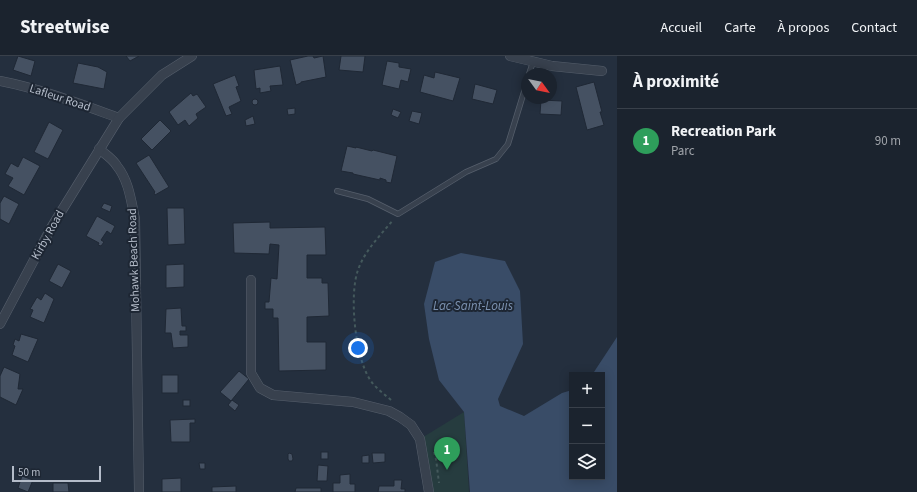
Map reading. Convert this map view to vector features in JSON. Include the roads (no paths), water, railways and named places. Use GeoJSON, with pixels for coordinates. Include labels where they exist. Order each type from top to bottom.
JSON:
{"type":"FeatureCollection","features":[{"type":"Feature","properties":{"kind":"street"},"geometry":{"type":"LineString","coordinates":[[99,149],[118,118],[162,75],[192,56]]}},
{"type":"Feature","properties":{"kind":"street"},"geometry":{"type":"LineString","coordinates":[[510,56],[552,66],[602,71]]}},
{"type":"Feature","properties":{"kind":"street","name":"Lafleur Road"},"geometry":{"type":"LineString","coordinates":[[0,81],[58,96],[118,118]]}},
{"type":"Feature","properties":{"kind":"street","name":"Kirby Road"},"geometry":{"type":"LineString","coordinates":[[0,324],[51,228],[99,149]]}},
{"type":"Feature","properties":{"kind":"street","name":"Mohawk Beach Road"},"geometry":{"type":"LineString","coordinates":[[99,149],[117,165],[124,178],[130,194],[135,219],[140,492]]}},
{"type":"Feature","properties":{"kind":"street"},"geometry":{"type":"LineString","coordinates":[[251,280],[251,373],[260,388],[273,395],[353,402],[389,411],[400,417],[412,425],[420,438],[429,492]]}},
{"type":"Feature","properties":{"kind":"lane"},"geometry":{"type":"LineString","coordinates":[[531,68],[533,62]]}},
{"type":"Feature","properties":{"kind":"lane"},"geometry":{"type":"LineString","coordinates":[[337,191],[368,199],[398,214],[466,172],[496,159],[508,144],[521,102]]}},
{"type":"Feature","properties":{"kind":"water","name":"Lac Saint-Louis"},"geometry":{"type":"Polygon","coordinates":[[[461,253],[505,261],[520,291],[523,344],[498,399],[500,406],[524,416],[562,393],[569,391],[569,480],[605,480],[605,372],[594,372],[617,337],[617,492],[470,492],[464,412],[439,380],[429,339],[424,304],[435,262],[461,253]]]}},
{"type":"Feature","properties":{"kind":"place","name":"Recreation Park"},"geometry":{"type":"Point","coordinates":[447,470]}}]}
